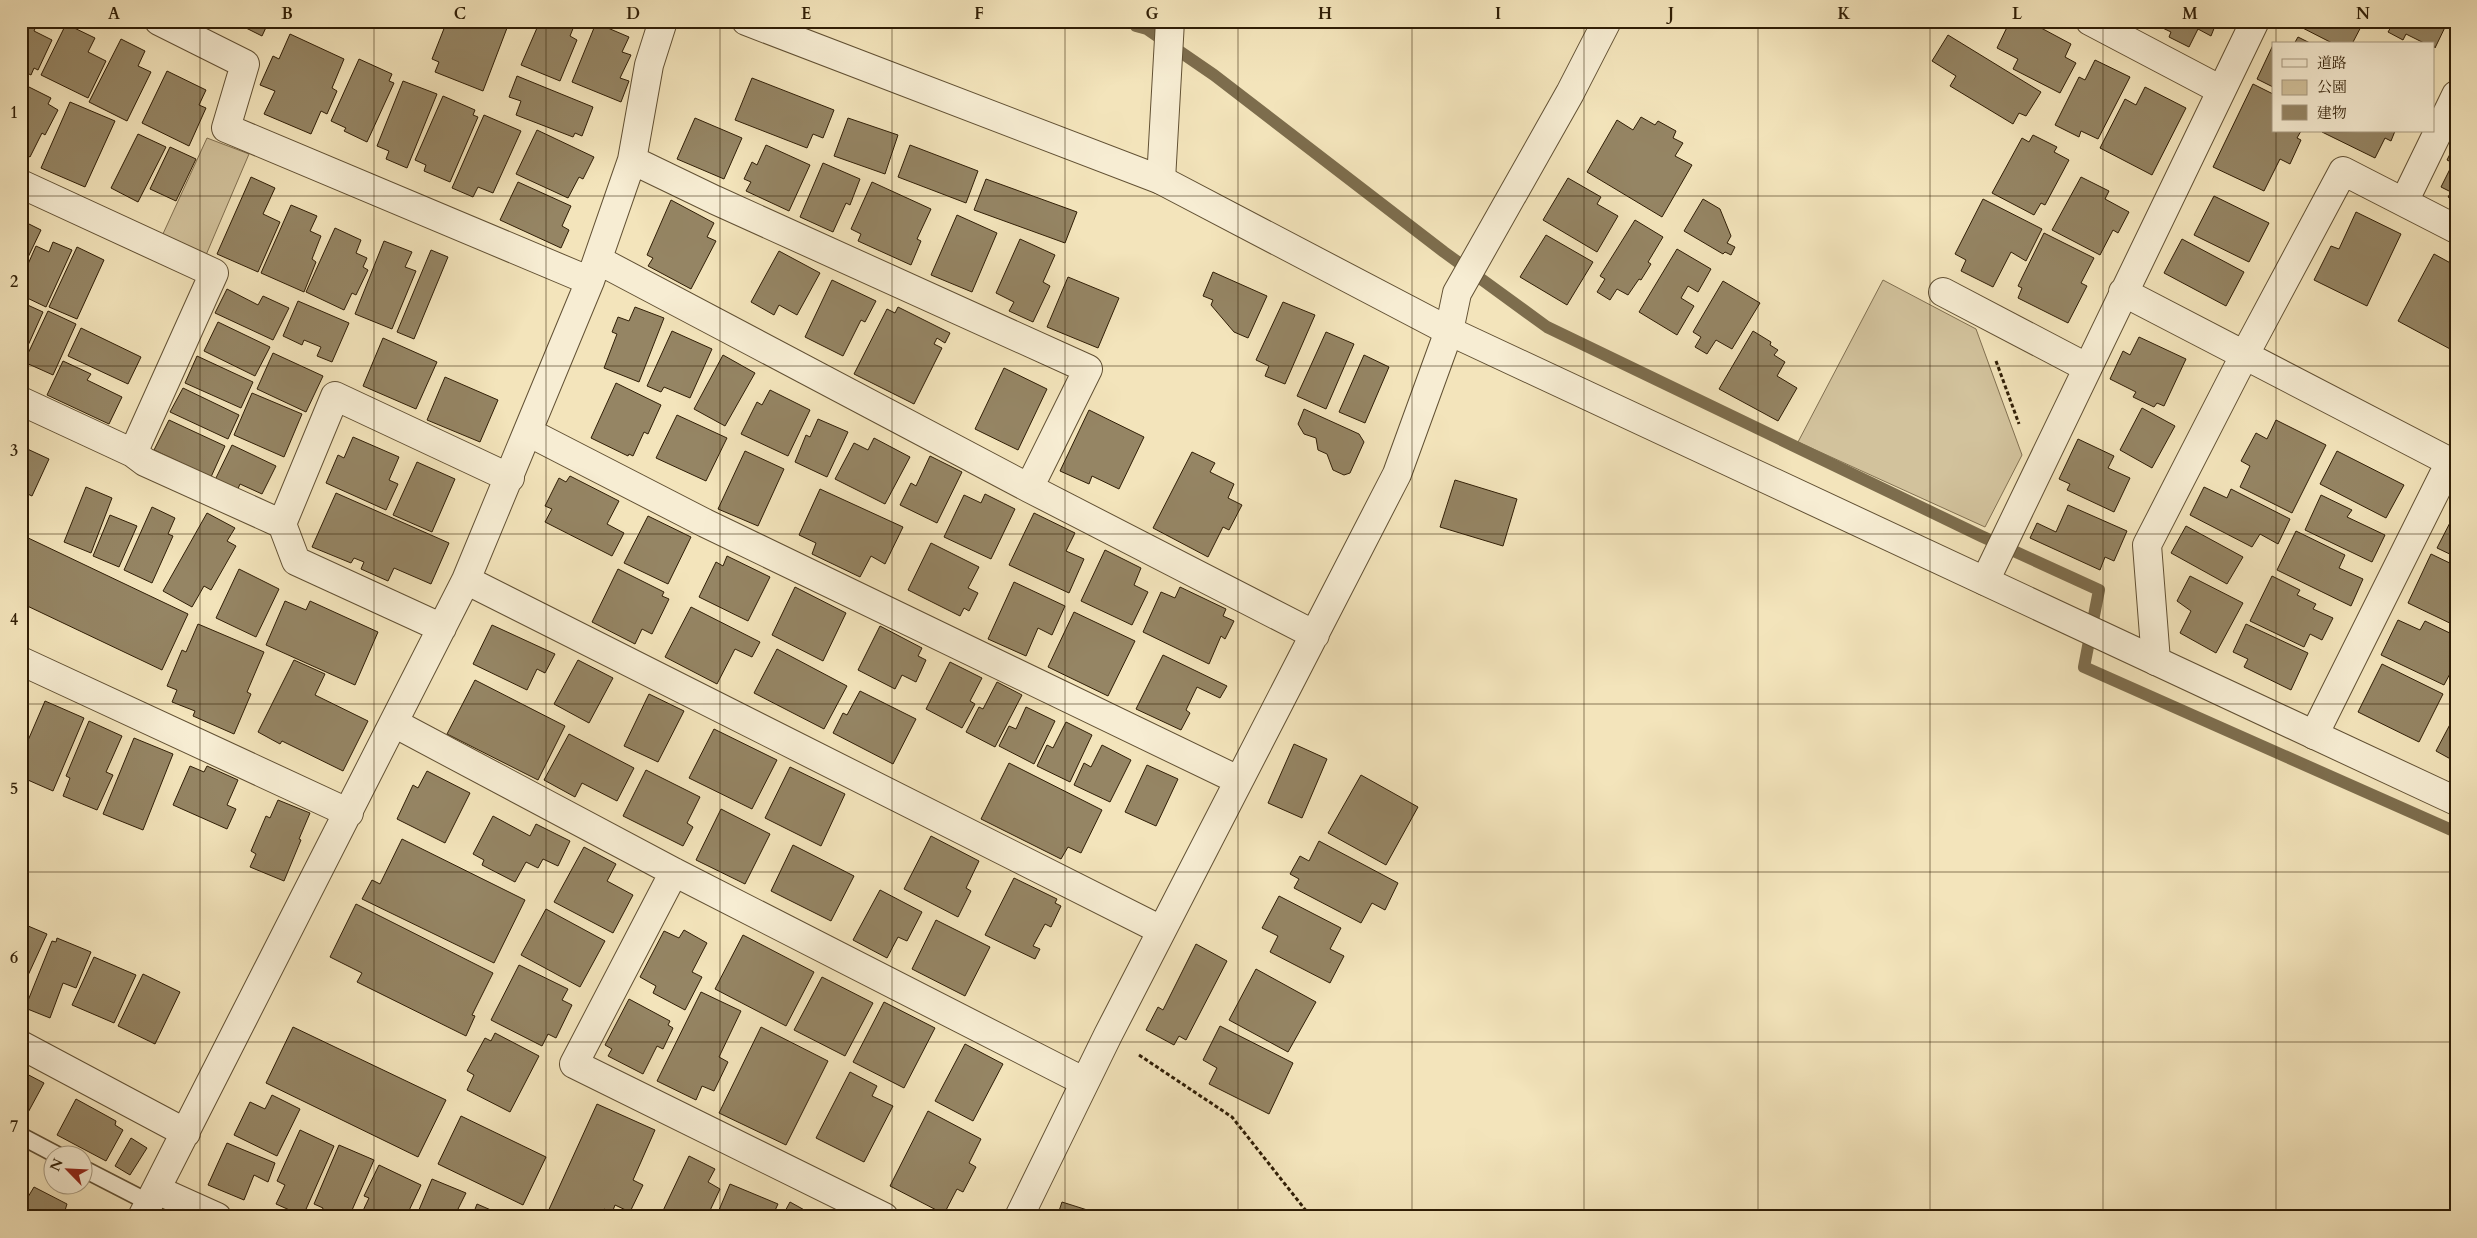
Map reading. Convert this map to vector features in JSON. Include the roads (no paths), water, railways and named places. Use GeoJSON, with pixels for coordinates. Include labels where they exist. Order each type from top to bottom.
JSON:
{"type":"FeatureCollection","features":[{"type":"Feature","properties":{"kind":"street"},"geometry":{"type":"LineString","coordinates":[[159,21],[245,64],[226,128],[594,271],[1029,488],[1315,635]]}},
{"type":"Feature","properties":{"kind":"street"},"geometry":{"type":"LineString","coordinates":[[217,1217],[150,1203],[466,580],[510,478],[594,271],[632,160],[649,66],[664,21]]}},
{"type":"Feature","properties":{"kind":"street"},"geometry":{"type":"LineString","coordinates":[[746,21],[1161,180],[1449,331],[1987,576],[2156,661],[2456,801]]}},
{"type":"Feature","properties":{"kind":"street"},"geometry":{"type":"LineString","coordinates":[[1161,180],[1170,21]]}},
{"type":"Feature","properties":{"kind":"street"},"geometry":{"type":"LineString","coordinates":[[1019,1217],[1161,930],[1397,474],[1449,331],[1457,294],[1570,93],[1607,21]]}},
{"type":"Feature","properties":{"kind":"street"},"geometry":{"type":"LineString","coordinates":[[2090,21],[2221,90]]}},
{"type":"Feature","properties":{"kind":"street"},"geometry":{"type":"LineString","coordinates":[[1987,576],[2086,367],[2255,21]]}},
{"type":"Feature","properties":{"kind":"street"},"geometry":{"type":"LineString","coordinates":[[2404,202],[2456,95]]}},
{"type":"Feature","properties":{"kind":"street"},"geometry":{"type":"LineString","coordinates":[[632,160],[715,200],[1088,369],[1029,488]]}},
{"type":"Feature","properties":{"kind":"street"},"geometry":{"type":"LineString","coordinates":[[2156,661],[2147,545],[2244,356],[2343,171],[2456,229]]}},
{"type":"Feature","properties":{"kind":"street"},"geometry":{"type":"LineString","coordinates":[[21,184],[214,273],[133,453]]}},
{"type":"Feature","properties":{"kind":"street"},"geometry":{"type":"LineString","coordinates":[[1943,292],[2086,367]]}},
{"type":"Feature","properties":{"kind":"street"},"geometry":{"type":"LineString","coordinates":[[2123,292],[2453,463],[2314,735]]}},
{"type":"Feature","properties":{"kind":"street"},"geometry":{"type":"LineString","coordinates":[[442,628],[296,561],[282,524],[335,396],[510,478]]}},
{"type":"Feature","properties":{"kind":"street"},"geometry":{"type":"LineString","coordinates":[[21,401],[133,453],[145,462],[282,524]]}},
{"type":"Feature","properties":{"kind":"street"},"geometry":{"type":"LineString","coordinates":[[528,432],[714,527],[1238,780]]}},
{"type":"Feature","properties":{"kind":"street"},"geometry":{"type":"LineString","coordinates":[[466,580],[1161,930]]}},
{"type":"Feature","properties":{"kind":"street"},"geometry":{"type":"LineString","coordinates":[[21,661],[349,813]]}},
{"type":"Feature","properties":{"kind":"street"},"geometry":{"type":"LineString","coordinates":[[394,723],[674,872],[1085,1082]]}},
{"type":"Feature","properties":{"kind":"street"},"geometry":{"type":"LineString","coordinates":[[674,872],[574,1064],[884,1217]]}},
{"type":"Feature","properties":{"kind":"street"},"geometry":{"type":"LineString","coordinates":[[21,1045],[186,1133]]}},
{"type":"Feature","properties":{"kind":"lane"},"geometry":{"type":"LineString","coordinates":[[21,1136],[42,1147]]}},
{"type":"Feature","properties":{"kind":"lane"},"geometry":{"type":"LineString","coordinates":[[92,1173],[150,1203]]}},
{"type":"Feature","properties":{"kind":"waterway"},"geometry":{"type":"LineString","coordinates":[[1136,21],[1136,26],[1147,29],[1214,75],[1444,252],[1547,327],[1981,536],[2099,590],[2084,667],[2456,832]]}}]}
